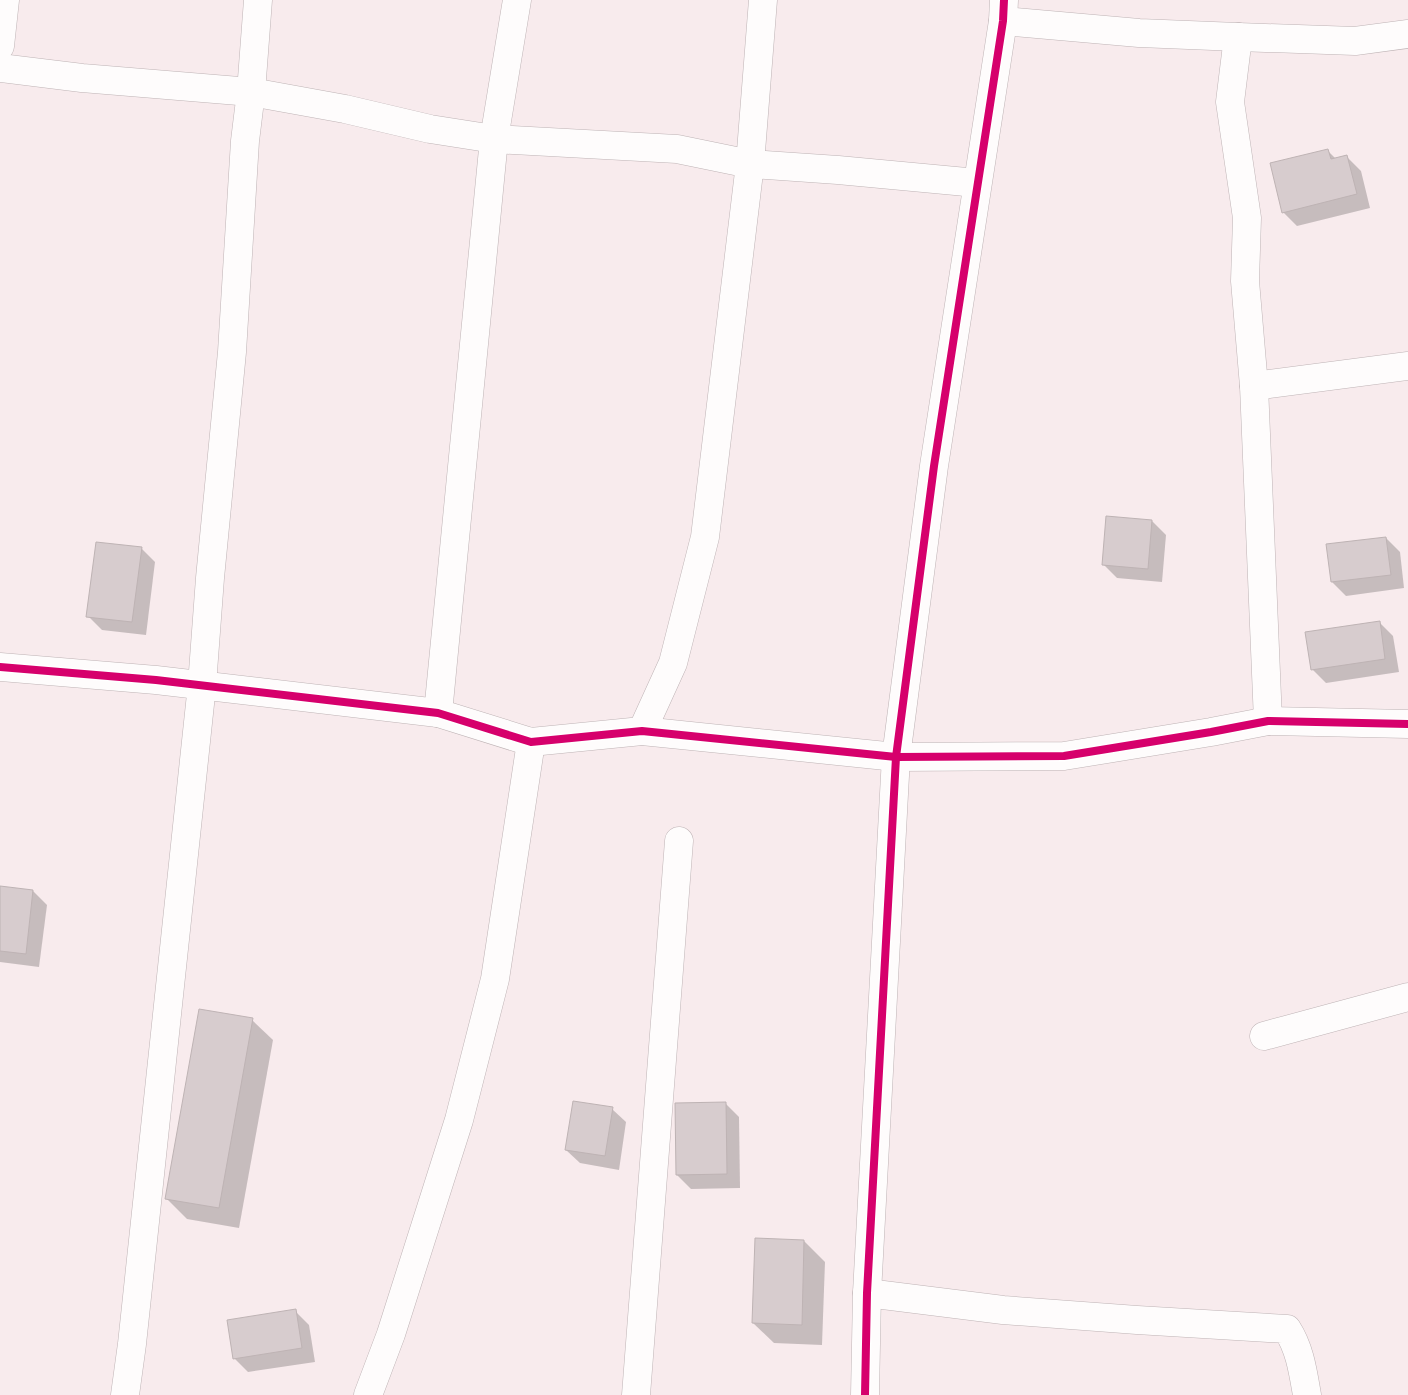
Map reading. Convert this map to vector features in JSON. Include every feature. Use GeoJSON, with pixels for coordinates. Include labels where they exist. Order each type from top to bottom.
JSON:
{"type":"FeatureCollection","features":[{"type":"Feature","properties":{"kind":"street"},"geometry":{"type":"LineString","coordinates":[[0,46],[5,0]]}},
{"type":"Feature","properties":{"kind":"street"},"geometry":{"type":"LineString","coordinates":[[125,1395],[202,685],[210,578],[232,352],[245,141],[252,92],[258,0]]}},
{"type":"Feature","properties":{"kind":"street"},"geometry":{"type":"LineString","coordinates":[[438,713],[494,139],[517,0]]}},
{"type":"Feature","properties":{"kind":"street"},"geometry":{"type":"LineString","coordinates":[[642,731],[674,663],[705,537],[750,164],[762,0]]}},
{"type":"Feature","properties":{"kind":"street"},"geometry":{"type":"LineString","coordinates":[[865,1395],[867,1293],[896,757],[934,466],[1004,11],[1138,33],[1355,41],[1408,34]]}},
{"type":"Feature","properties":{"kind":"street"},"geometry":{"type":"LineString","coordinates":[[1238,37],[1230,102],[1247,218],[1245,281],[1254,386],[1268,721]]}},
{"type":"Feature","properties":{"kind":"street"},"geometry":{"type":"LineString","coordinates":[[0,68],[82,78],[252,92],[345,109],[430,129],[494,139],[677,150],[750,164],[977,183]]}},
{"type":"Feature","properties":{"kind":"street"},"geometry":{"type":"LineString","coordinates":[[1254,386],[1408,366]]}},
{"type":"Feature","properties":{"kind":"street"},"geometry":{"type":"LineString","coordinates":[[0,667],[202,685],[438,713],[531,742],[642,731],[896,757],[1064,756],[1268,721],[1408,724]]}},
{"type":"Feature","properties":{"kind":"street"},"geometry":{"type":"LineString","coordinates":[[368,1395],[391,1334],[459,1120],[496,979],[531,742]]}},
{"type":"Feature","properties":{"kind":"street"},"geometry":{"type":"LineString","coordinates":[[636,1395],[679,841]]}},
{"type":"Feature","properties":{"kind":"street"},"geometry":{"type":"LineString","coordinates":[[1264,1036],[1408,997]]}},
{"type":"Feature","properties":{"kind":"street"},"geometry":{"type":"LineString","coordinates":[[867,1293],[1003,1310],[1287,1329],[1298,1351],[1307,1395]]}},
{"type":"Feature","properties":{"kind":"building"},"geometry":{"type":"Polygon","coordinates":[[[1328,149],[1331,159],[1347,155],[1357,194],[1282,213],[1270,163],[1328,149]]]}},
{"type":"Feature","properties":{"kind":"building"},"geometry":{"type":"Polygon","coordinates":[[[1106,516],[1152,520],[1148,569],[1102,565],[1106,516]]]}},
{"type":"Feature","properties":{"kind":"building"},"geometry":{"type":"Polygon","coordinates":[[[1386,537],[1391,575],[1331,582],[1326,544],[1386,537]]]}},
{"type":"Feature","properties":{"kind":"building"},"geometry":{"type":"Polygon","coordinates":[[[96,542],[142,547],[132,622],[86,617],[96,542]]]}},
{"type":"Feature","properties":{"kind":"building"},"geometry":{"type":"Polygon","coordinates":[[[1380,621],[1385,659],[1311,670],[1305,632],[1380,621]]]}},
{"type":"Feature","properties":{"kind":"building"},"geometry":{"type":"Polygon","coordinates":[[[0,886],[33,890],[26,954],[0,951],[0,886]]]}},
{"type":"Feature","properties":{"kind":"building"},"geometry":{"type":"Polygon","coordinates":[[[199,1009],[253,1018],[219,1208],[165,1199],[199,1009]]]}},
{"type":"Feature","properties":{"kind":"building"},"geometry":{"type":"Polygon","coordinates":[[[573,1101],[613,1107],[605,1156],[565,1150],[573,1101]]]}},
{"type":"Feature","properties":{"kind":"building"},"geometry":{"type":"Polygon","coordinates":[[[726,1102],[727,1174],[676,1175],[675,1103],[726,1102]]]}},
{"type":"Feature","properties":{"kind":"building"},"geometry":{"type":"Polygon","coordinates":[[[755,1238],[804,1240],[802,1325],[752,1323],[755,1238]]]}},
{"type":"Feature","properties":{"kind":"building"},"geometry":{"type":"Polygon","coordinates":[[[296,1309],[302,1348],[233,1359],[227,1320],[296,1309]]]}},
{"type":"Feature","properties":{"kind":"cycle path"},"geometry":{"type":"LineString","coordinates":[[865,1395],[867,1293],[896,757],[934,466],[1003,21],[1004,0]]}},
{"type":"Feature","properties":{"kind":"cycle path"},"geometry":{"type":"LineString","coordinates":[[0,667],[156,680],[438,713],[531,742],[642,731],[896,757],[1064,756],[1268,721],[1408,724]]}}]}
